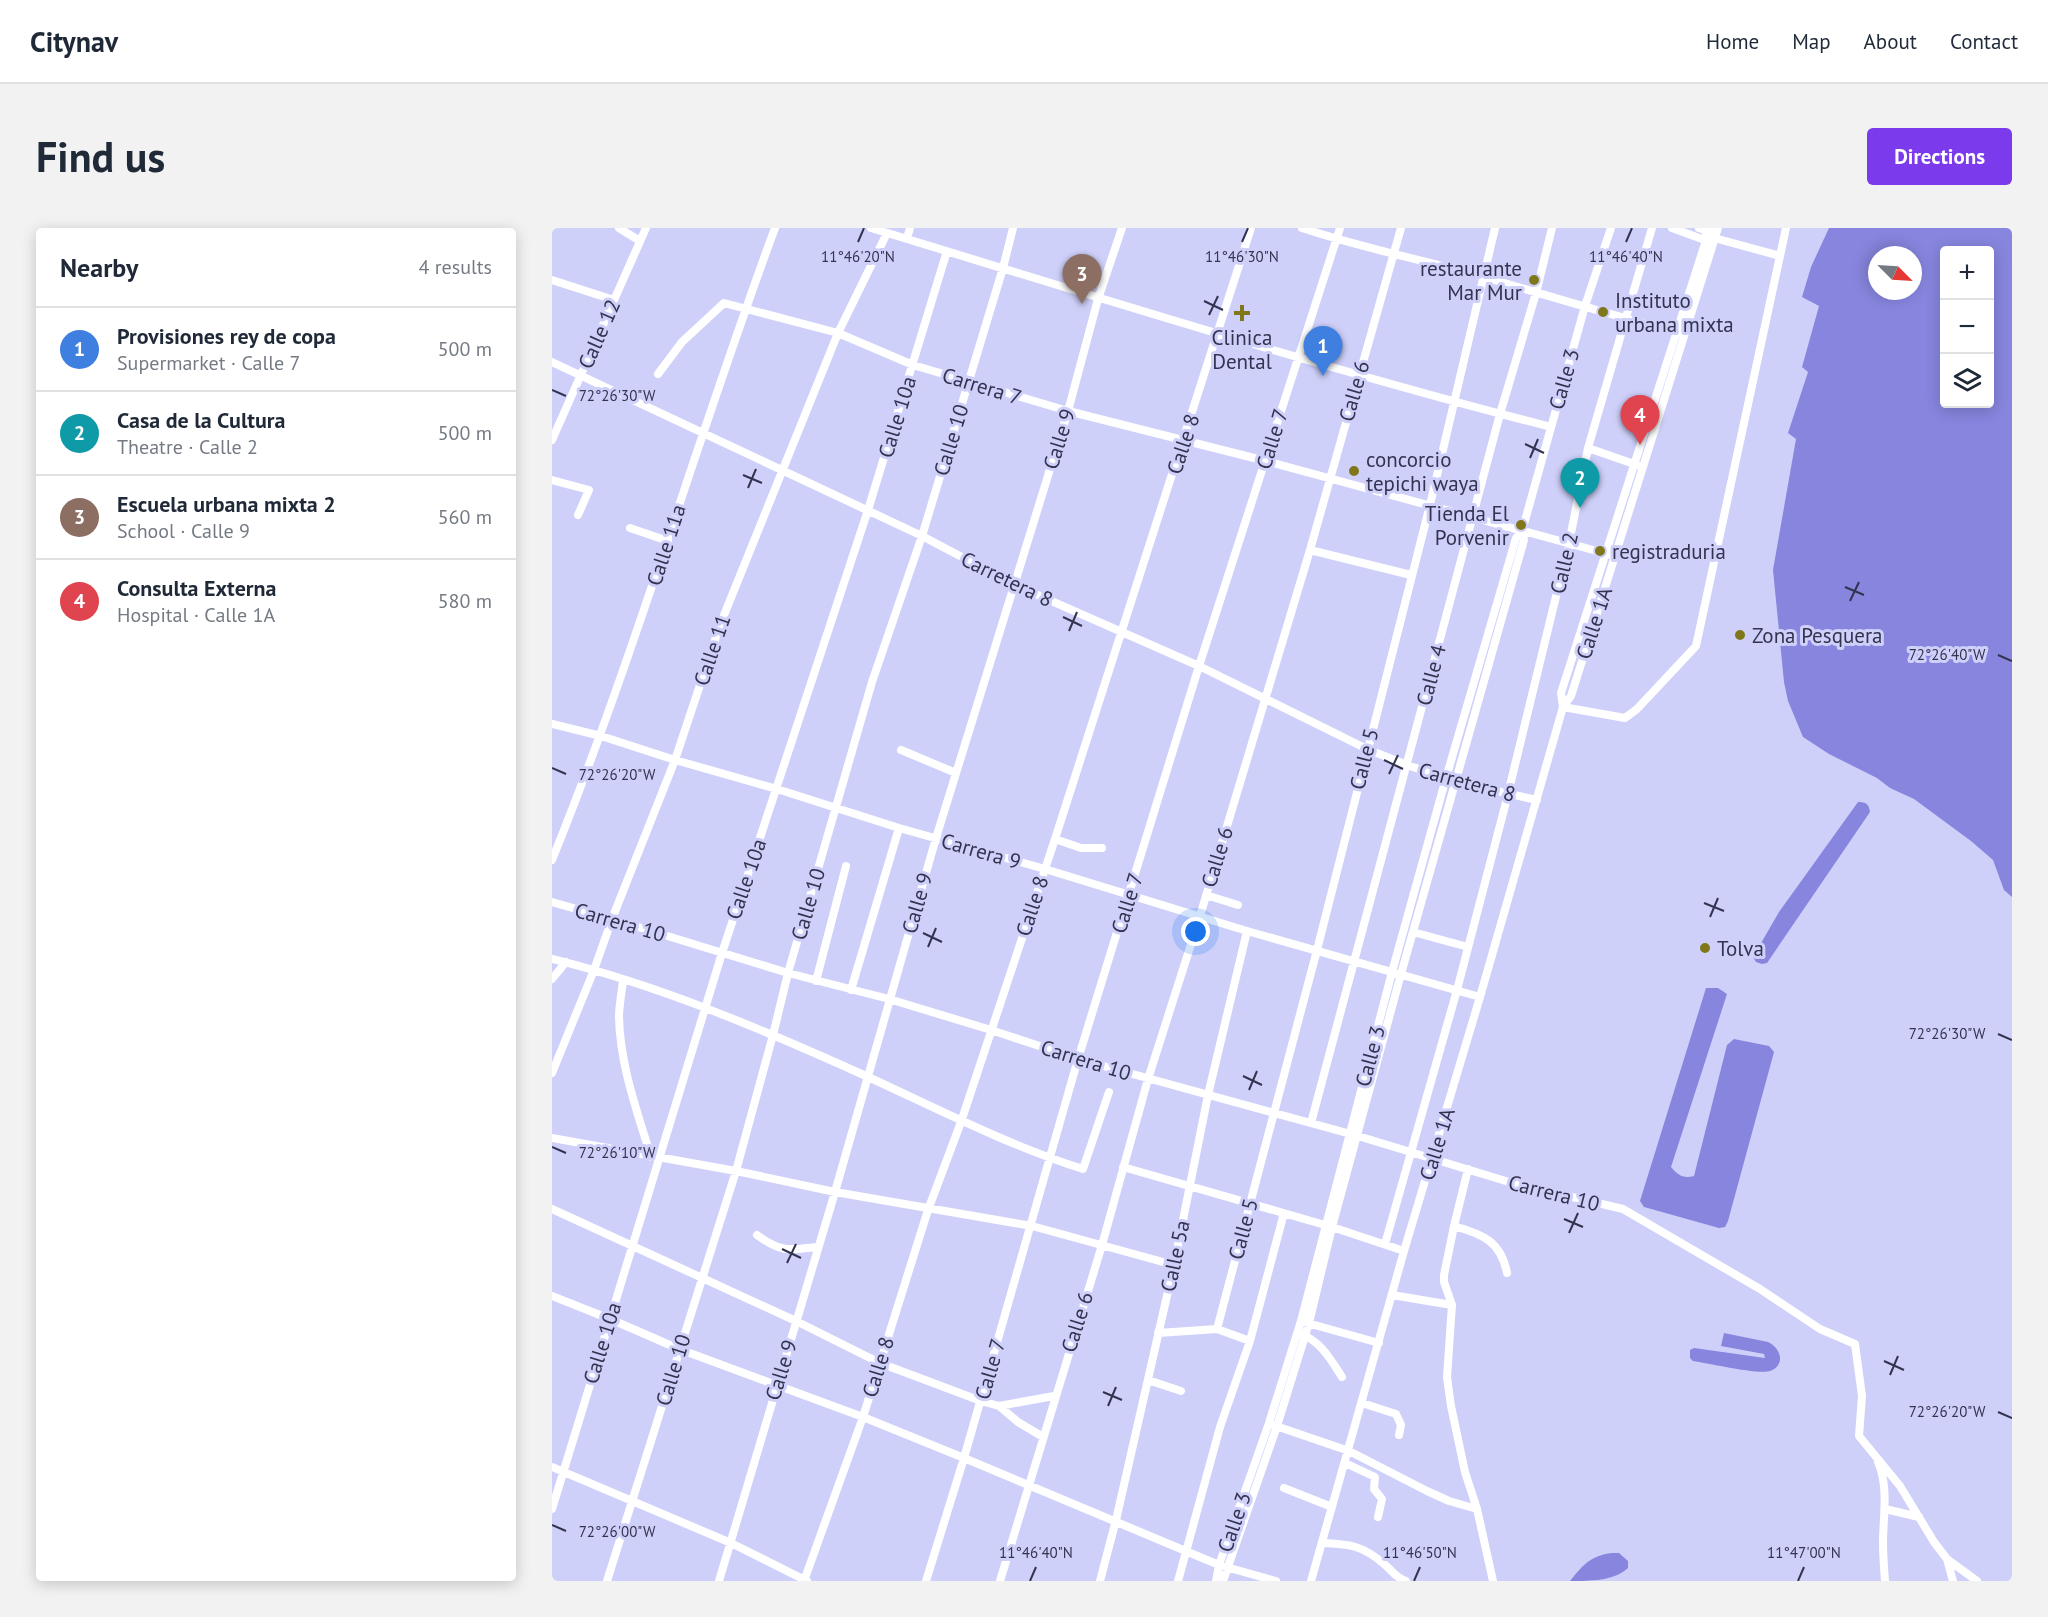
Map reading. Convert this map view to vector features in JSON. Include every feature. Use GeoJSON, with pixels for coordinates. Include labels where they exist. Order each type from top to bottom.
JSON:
{"type":"FeatureCollection","features":[{"type":"Feature","properties":{"kind":"street"},"geometry":{"type":"LineString","coordinates":[[619,228],[640,241]]}},
{"type":"Feature","properties":{"kind":"street","name":"Calle 12"},"geometry":{"type":"LineString","coordinates":[[552,440],[646,228]]}},
{"type":"Feature","properties":{"kind":"street","name":"Calle 11a"},"geometry":{"type":"LineString","coordinates":[[552,860],[601,736],[745,309],[775,228]]}},
{"type":"Feature","properties":{"kind":"street"},"geometry":{"type":"LineString","coordinates":[[871,228],[1098,299],[1298,358],[1551,427]]}},
{"type":"Feature","properties":{"kind":"street"},"geometry":{"type":"LineString","coordinates":[[907,238],[910,228]]}},
{"type":"Feature","properties":{"kind":"street","name":"Calle 10"},"geometry":{"type":"LineString","coordinates":[[607,1581],[736,1171],[788,973],[872,682],[922,536],[1013,228]]}},
{"type":"Feature","properties":{"kind":"street","name":"Calle 9"},"geometry":{"type":"LineString","coordinates":[[719,1581],[835,1192],[936,838],[1068,411],[1098,299],[1122,228]]}},
{"type":"Feature","properties":{"kind":"street","name":"Calle 8"},"geometry":{"type":"LineString","coordinates":[[805,1581],[863,1417],[928,1210],[961,1122],[1055,839],[1251,228]]}},
{"type":"Feature","properties":{"kind":"street"},"geometry":{"type":"LineString","coordinates":[[1302,228],[1336,240],[1394,252],[1681,333]]}},
{"type":"Feature","properties":{"kind":"street","name":"Calle 7"},"geometry":{"type":"LineString","coordinates":[[926,1581],[1032,1226],[1078,1059],[1199,666],[1340,228]]}},
{"type":"Feature","properties":{"kind":"street","name":"Calle 6"},"geometry":{"type":"LineString","coordinates":[[1000,1581],[1054,1396],[1102,1245],[1148,1078],[1200,916],[1310,550],[1401,228]]}},
{"type":"Feature","properties":{"kind":"street","name":"Calle 5"},"geometry":{"type":"LineString","coordinates":[[1217,1329],[1317,950],[1430,505],[1496,228]]}},
{"type":"Feature","properties":{"kind":"street","name":"Calle 4"},"geometry":{"type":"LineString","coordinates":[[1311,1123],[1500,414],[1536,293],[1552,228]]}},
{"type":"Feature","properties":{"kind":"street","name":"Calle 3"},"geometry":{"type":"LineString","coordinates":[[1216,1581],[1224,1567],[1273,1425],[1305,1322],[1392,972],[1446,778],[1516,538],[1522,531],[1585,306],[1611,228]]}},
{"type":"Feature","properties":{"kind":"street","name":"Calle 2"},"geometry":{"type":"LineString","coordinates":[[1384,1244],[1468,947],[1569,543],[1588,448],[1652,228]]}},
{"type":"Feature","properties":{"kind":"street"},"geometry":{"type":"LineString","coordinates":[[1672,228],[1702,239],[1711,234]]}},
{"type":"Feature","properties":{"kind":"street"},"geometry":{"type":"LineString","coordinates":[[1699,228],[1780,256]]}},
{"type":"Feature","properties":{"kind":"street","name":"Calle 1A"},"geometry":{"type":"LineString","coordinates":[[1311,1581],[1404,1251],[1563,707],[1571,696],[1615,556],[1639,466],[1711,234],[1718,228]]}},
{"type":"Feature","properties":{"kind":"street"},"geometry":{"type":"LineString","coordinates":[[1563,707],[1625,718],[1637,709],[1696,646],[1786,228]]}},
{"type":"Feature","properties":{"kind":"street","name":"Calle 11"},"geometry":{"type":"LineString","coordinates":[[552,1073],[675,760],[720,625],[838,333],[887,233]]}},
{"type":"Feature","properties":{"kind":"street","name":"Calle 10a"},"geometry":{"type":"LineString","coordinates":[[552,1509],[633,1245],[656,1158],[868,510],[947,252]]}},
{"type":"Feature","properties":{"kind":"street"},"geometry":{"type":"LineString","coordinates":[[552,280],[614,300]]}},
{"type":"Feature","properties":{"kind":"street","name":"Carrera 7"},"geometry":{"type":"LineString","coordinates":[[658,374],[682,342],[724,303],[838,333],[913,365],[1068,411],[1266,461],[1615,556]]}},
{"type":"Feature","properties":{"kind":"street","name":"Carretera 8"},"geometry":{"type":"LineString","coordinates":[[552,362],[922,536],[1013,584],[1199,666],[1367,749],[1457,782],[1537,800]]}},
{"type":"Feature","properties":{"kind":"street"},"geometry":{"type":"LineString","coordinates":[[1588,448],[1639,466]]}},
{"type":"Feature","properties":{"kind":"street","name":"Calle 1A"},"geometry":{"type":"LineString","coordinates":[[1563,707],[1561,693],[1606,553],[1639,466]]}},
{"type":"Feature","properties":{"kind":"street"},"geometry":{"type":"LineString","coordinates":[[552,480],[589,490],[578,515]]}},
{"type":"Feature","properties":{"kind":"street"},"geometry":{"type":"LineString","coordinates":[[630,528],[668,541]]}},
{"type":"Feature","properties":{"kind":"street","name":"Calle 3"},"geometry":{"type":"LineString","coordinates":[[1353,1134],[1457,782],[1524,540],[1522,531]]}},
{"type":"Feature","properties":{"kind":"street"},"geometry":{"type":"LineString","coordinates":[[1310,550],[1411,575]]}},
{"type":"Feature","properties":{"kind":"street","name":"Carrera 9"},"geometry":{"type":"LineString","coordinates":[[552,724],[601,736],[899,828],[1130,893],[1247,931],[1480,997]]}},
{"type":"Feature","properties":{"kind":"street"},"geometry":{"type":"LineString","coordinates":[[901,750],[956,773]]}},
{"type":"Feature","properties":{"kind":"street"},"geometry":{"type":"LineString","coordinates":[[851,990],[899,828]]}},
{"type":"Feature","properties":{"kind":"street"},"geometry":{"type":"LineString","coordinates":[[1055,839],[1081,848],[1102,848]]}},
{"type":"Feature","properties":{"kind":"street"},"geometry":{"type":"LineString","coordinates":[[816,981],[846,866]]}},
{"type":"Feature","properties":{"kind":"street"},"geometry":{"type":"LineString","coordinates":[[1206,895],[1238,905]]}},
{"type":"Feature","properties":{"kind":"street","name":"Carrera 10"},"geometry":{"type":"LineString","coordinates":[[552,902],[788,973],[889,999],[1078,1059],[1353,1134],[1509,1182],[1623,1209],[1760,1289],[1820,1329],[1855,1344],[1862,1396],[1859,1436],[1875,1455]]}},
{"type":"Feature","properties":{"kind":"street","name":"Calle 5a"},"geometry":{"type":"LineString","coordinates":[[1100,1581],[1148,1380],[1208,1095],[1247,931]]}},
{"type":"Feature","properties":{"kind":"street"},"geometry":{"type":"LineString","coordinates":[[1413,932],[1468,947]]}},
{"type":"Feature","properties":{"kind":"street"},"geometry":{"type":"LineString","coordinates":[[552,959],[594,969],[706,1007],[867,1077],[961,1122],[1051,1159],[1084,1168],[1109,1092]]}},
{"type":"Feature","properties":{"kind":"street"},"geometry":{"type":"LineString","coordinates":[[552,979],[566,962]]}},
{"type":"Feature","properties":{"kind":"street"},"geometry":{"type":"LineString","coordinates":[[623,980],[619,1015],[627,1076],[656,1158]]}},
{"type":"Feature","properties":{"kind":"street"},"geometry":{"type":"LineString","coordinates":[[552,1138],[736,1171],[928,1210],[1032,1226],[1174,1265]]}},
{"type":"Feature","properties":{"kind":"street"},"geometry":{"type":"LineString","coordinates":[[1123,1167],[1329,1226],[1404,1251]]}},
{"type":"Feature","properties":{"kind":"street"},"geometry":{"type":"LineString","coordinates":[[1468,1169],[1444,1275],[1444,1282],[1452,1305],[1447,1377],[1465,1472],[1477,1509],[1493,1581]]}},
{"type":"Feature","properties":{"kind":"street"},"geometry":{"type":"LineString","coordinates":[[552,1209],[796,1321],[880,1363],[999,1406],[1018,1422],[1043,1437]]}},
{"type":"Feature","properties":{"kind":"street"},"geometry":{"type":"LineString","coordinates":[[1178,1581],[1220,1427],[1250,1341],[1284,1213]]}},
{"type":"Feature","properties":{"kind":"street"},"geometry":{"type":"LineString","coordinates":[[1454,1226],[1474,1232],[1488,1240],[1500,1251],[1507,1273]]}},
{"type":"Feature","properties":{"kind":"street"},"geometry":{"type":"LineString","coordinates":[[757,1235],[783,1250],[818,1247]]}},
{"type":"Feature","properties":{"kind":"street"},"geometry":{"type":"LineString","coordinates":[[1392,1295],[1452,1305]]}},
{"type":"Feature","properties":{"kind":"street"},"geometry":{"type":"LineString","coordinates":[[552,1296],[679,1349],[863,1417],[1116,1520],[1224,1567],[1276,1581]]}},
{"type":"Feature","properties":{"kind":"street"},"geometry":{"type":"LineString","coordinates":[[1305,1322],[1379,1343]]}},
{"type":"Feature","properties":{"kind":"street"},"geometry":{"type":"LineString","coordinates":[[1158,1333],[1217,1329],[1250,1341]]}},
{"type":"Feature","properties":{"kind":"street"},"geometry":{"type":"LineString","coordinates":[[1301,1334],[1312,1339],[1329,1357],[1341,1377]]}},
{"type":"Feature","properties":{"kind":"street"},"geometry":{"type":"LineString","coordinates":[[1148,1380],[1181,1391]]}},
{"type":"Feature","properties":{"kind":"street"},"geometry":{"type":"LineString","coordinates":[[999,1406],[1054,1396]]}},
{"type":"Feature","properties":{"kind":"street"},"geometry":{"type":"LineString","coordinates":[[1362,1403],[1396,1414],[1401,1425],[1399,1435]]}},
{"type":"Feature","properties":{"kind":"street"},"geometry":{"type":"LineString","coordinates":[[1273,1425],[1349,1451],[1449,1501],[1477,1509]]}},
{"type":"Feature","properties":{"kind":"street"},"geometry":{"type":"LineString","coordinates":[[1875,1455],[1881,1468],[1885,1509],[1883,1542],[1885,1581]]}},
{"type":"Feature","properties":{"kind":"street"},"geometry":{"type":"LineString","coordinates":[[1875,1455],[1900,1486],[1947,1559],[1953,1581]]}},
{"type":"Feature","properties":{"kind":"street"},"geometry":{"type":"LineString","coordinates":[[1345,1463],[1375,1477],[1374,1489],[1382,1498],[1378,1517]]}},
{"type":"Feature","properties":{"kind":"street"},"geometry":{"type":"LineString","coordinates":[[552,1467],[731,1543],[805,1581]]}},
{"type":"Feature","properties":{"kind":"street"},"geometry":{"type":"LineString","coordinates":[[1284,1488],[1332,1507]]}},
{"type":"Feature","properties":{"kind":"street"},"geometry":{"type":"LineString","coordinates":[[1885,1509],[1919,1517]]}},
{"type":"Feature","properties":{"kind":"street"},"geometry":{"type":"LineString","coordinates":[[1322,1543],[1340,1543],[1362,1549],[1387,1566],[1397,1578],[1406,1581]]}},
{"type":"Feature","properties":{"kind":"street"},"geometry":{"type":"LineString","coordinates":[[1947,1559],[1977,1581]]}},
{"type":"Feature","properties":{"kind":"street","name":"Calle 3"},"geometry":{"type":"LineString","coordinates":[[1223,1581],[1224,1567]]}},
{"type":"Feature","properties":{"kind":"shaded area"},"geometry":{"type":"Polygon","coordinates":[[[1829,228],[2012,228],[2012,897],[2004,890],[1993,860],[1971,841],[1914,799],[1829,754],[1803,737],[1788,701],[1784,682],[1773,570],[1796,439],[1788,433],[1808,372],[1802,367],[1819,306],[1802,297],[1811,267],[1829,228]]]}},
{"type":"Feature","properties":{"kind":"shaded area"},"geometry":{"type":"Polygon","coordinates":[[[1858,802],[1867,804],[1870,812],[1767,963],[1756,962],[1753,957],[1779,912],[1858,802]]]}},
{"type":"Feature","properties":{"kind":"shaded area"},"geometry":{"type":"Polygon","coordinates":[[[1706,988],[1718,988],[1727,994],[1671,1167],[1681,1176],[1694,1176],[1727,1045],[1734,1039],[1769,1046],[1774,1052],[1728,1221],[1725,1227],[1719,1228],[1644,1207],[1640,1201],[1706,988]]]}},
{"type":"Feature","properties":{"kind":"shaded area"},"geometry":{"type":"Polygon","coordinates":[[[1724,1333],[1768,1342],[1779,1352],[1778,1365],[1764,1372],[1693,1361],[1690,1358],[1690,1350],[1694,1348],[1765,1358],[1764,1354],[1721,1346],[1724,1333]]]}},
{"type":"Feature","properties":{"kind":"shaded area"},"geometry":{"type":"Polygon","coordinates":[[[1619,1553],[1628,1561],[1628,1568],[1609,1578],[1570,1581],[1588,1562],[1598,1556],[1619,1553]]]}},
{"type":"Feature","properties":{"kind":"place","name":"restaurante Mar Mur"},"geometry":{"type":"Point","coordinates":[1534,280]}},
{"type":"Feature","properties":{"kind":"place","name":"Escuela urbana mixta 2"},"geometry":{"type":"Point","coordinates":[1082,304]}},
{"type":"Feature","properties":{"kind":"place","name":"Instituto urbana mixta"},"geometry":{"type":"Point","coordinates":[1603,312]}},
{"type":"Feature","properties":{"kind":"place","name":"Clinica Dental"},"geometry":{"type":"Point","coordinates":[1242,313]}},
{"type":"Feature","properties":{"kind":"place","name":"Provisiones rey de copa"},"geometry":{"type":"Point","coordinates":[1323,376]}},
{"type":"Feature","properties":{"kind":"place","name":"Consulta Externa"},"geometry":{"type":"Point","coordinates":[1640,445]}},
{"type":"Feature","properties":{"kind":"place","name":"concorcio tepichi waya"},"geometry":{"type":"Point","coordinates":[1354,471]}},
{"type":"Feature","properties":{"kind":"place","name":"Casa de la Cultura"},"geometry":{"type":"Point","coordinates":[1580,508]}},
{"type":"Feature","properties":{"kind":"place","name":"Tienda El Porvenir"},"geometry":{"type":"Point","coordinates":[1521,525]}},
{"type":"Feature","properties":{"kind":"place","name":"registraduria"},"geometry":{"type":"Point","coordinates":[1600,551]}},
{"type":"Feature","properties":{"kind":"place","name":"Zona Pesquera"},"geometry":{"type":"Point","coordinates":[1740,635]}},
{"type":"Feature","properties":{"kind":"place","name":"Tolva"},"geometry":{"type":"Point","coordinates":[1705,948]}}]}
